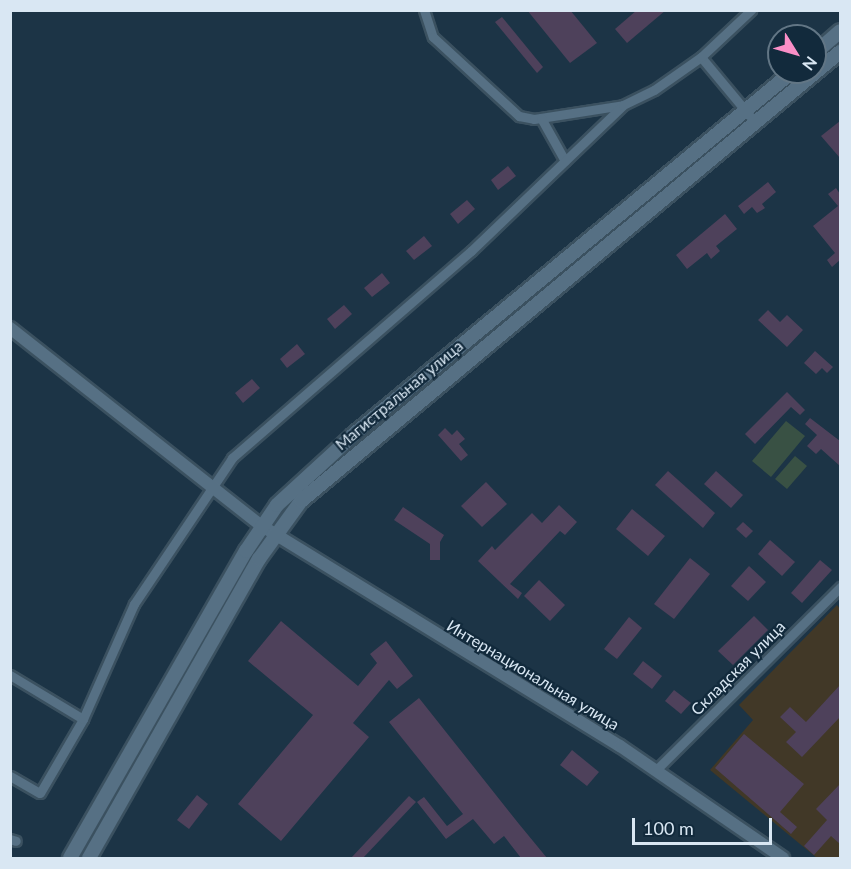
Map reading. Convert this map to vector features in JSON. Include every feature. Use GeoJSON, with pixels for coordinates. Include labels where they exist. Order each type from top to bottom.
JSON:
{"type":"FeatureCollection","features":[{"type":"Feature","properties":{"kind":"main road"},"geometry":{"type":"LineString","coordinates":[[827,42],[840,31]]}},
{"type":"Feature","properties":{"kind":"main road","name":"Магистральная улица"},"geometry":{"type":"LineString","coordinates":[[88,858],[274,534],[302,501],[350,458],[840,52]]}},
{"type":"Feature","properties":{"kind":"main road","name":"Магистральная улица"},"geometry":{"type":"LineString","coordinates":[[70,858],[262,526],[291,490],[353,435],[777,84]]}},
{"type":"Feature","properties":{"kind":"street"},"geometry":{"type":"LineString","coordinates":[[424,10],[433,37],[519,116],[541,118],[624,105]]}},
{"type":"Feature","properties":{"kind":"street"},"geometry":{"type":"LineString","coordinates":[[10,776],[40,793],[83,719],[134,604],[232,458],[462,258],[624,105],[654,90],[701,57],[750,10]]}},
{"type":"Feature","properties":{"kind":"street"},"geometry":{"type":"LineString","coordinates":[[701,57],[755,122]]}},
{"type":"Feature","properties":{"kind":"street"},"geometry":{"type":"LineString","coordinates":[[541,118],[565,161]]}},
{"type":"Feature","properties":{"kind":"street","name":"Интернациональная улица"},"geometry":{"type":"LineString","coordinates":[[10,328],[262,526],[656,770],[783,858]]}},
{"type":"Feature","properties":{"kind":"street","name":"Складская улица"},"geometry":{"type":"LineString","coordinates":[[656,770],[839,592]]}},
{"type":"Feature","properties":{"kind":"street"},"geometry":{"type":"LineString","coordinates":[[10,675],[83,719]]}},
{"type":"Feature","properties":{"kind":"shaded area"},"geometry":{"type":"Polygon","coordinates":[[[837,605],[840,609],[840,858],[817,858],[710,770],[753,720],[739,705],[837,605]]]}},
{"type":"Feature","properties":{"kind":"green space"},"geometry":{"type":"Polygon","coordinates":[[[786,421],[805,436],[771,477],[752,461],[786,421]]]}},
{"type":"Feature","properties":{"kind":"green space"},"geometry":{"type":"Polygon","coordinates":[[[795,456],[807,466],[787,489],[775,479],[795,456]]]}},
{"type":"Feature","properties":{"kind":"building"},"geometry":{"type":"Polygon","coordinates":[[[527,10],[570,10],[597,43],[570,63],[527,10]]]}},
{"type":"Feature","properties":{"kind":"building"},"geometry":{"type":"Polygon","coordinates":[[[637,10],[666,10],[627,43],[615,29],[637,10]]]}},
{"type":"Feature","properties":{"kind":"building"},"geometry":{"type":"Polygon","coordinates":[[[502,17],[543,67],[537,73],[495,22],[502,17]]]}},
{"type":"Feature","properties":{"kind":"building"},"geometry":{"type":"Polygon","coordinates":[[[840,121],[840,158],[821,136],[840,121]]]}},
{"type":"Feature","properties":{"kind":"building"},"geometry":{"type":"Polygon","coordinates":[[[508,166],[516,176],[498,190],[491,180],[508,166]]]}},
{"type":"Feature","properties":{"kind":"building"},"geometry":{"type":"Polygon","coordinates":[[[768,182],[776,192],[762,204],[765,208],[757,213],[752,207],[744,214],[738,206],[768,182]]]}},
{"type":"Feature","properties":{"kind":"building"},"geometry":{"type":"Polygon","coordinates":[[[836,188],[840,194],[840,260],[832,267],[827,260],[835,253],[813,226],[838,206],[828,194],[836,188]]]}},
{"type":"Feature","properties":{"kind":"building"},"geometry":{"type":"Polygon","coordinates":[[[467,200],[475,209],[458,224],[450,214],[467,200]]]}},
{"type":"Feature","properties":{"kind":"building"},"geometry":{"type":"Polygon","coordinates":[[[725,214],[737,229],[716,246],[720,251],[711,259],[707,253],[687,269],[676,255],[725,214]]]}},
{"type":"Feature","properties":{"kind":"building"},"geometry":{"type":"Polygon","coordinates":[[[424,236],[432,246],[414,260],[406,251],[424,236]]]}},
{"type":"Feature","properties":{"kind":"building"},"geometry":{"type":"Polygon","coordinates":[[[382,273],[390,283],[372,297],[364,288],[382,273]]]}},
{"type":"Feature","properties":{"kind":"building"},"geometry":{"type":"Polygon","coordinates":[[[344,305],[352,314],[335,329],[327,319],[344,305]]]}},
{"type":"Feature","properties":{"kind":"building"},"geometry":{"type":"Polygon","coordinates":[[[768,310],[780,322],[787,315],[803,330],[787,347],[758,320],[768,310]]]}},
{"type":"Feature","properties":{"kind":"building"},"geometry":{"type":"Polygon","coordinates":[[[297,344],[305,354],[287,368],[280,359],[297,344]]]}},
{"type":"Feature","properties":{"kind":"building"},"geometry":{"type":"Polygon","coordinates":[[[815,351],[833,367],[827,373],[822,368],[816,374],[804,363],[815,351]]]}},
{"type":"Feature","properties":{"kind":"building"},"geometry":{"type":"Polygon","coordinates":[[[252,379],[260,388],[243,403],[235,393],[252,379]]]}},
{"type":"Feature","properties":{"kind":"building"},"geometry":{"type":"Polygon","coordinates":[[[787,392],[805,410],[800,415],[791,407],[755,444],[745,434],[787,392]]]}},
{"type":"Feature","properties":{"kind":"building"},"geometry":{"type":"Polygon","coordinates":[[[810,418],[840,441],[840,466],[821,449],[816,454],[807,446],[817,435],[805,424],[810,418]]]}},
{"type":"Feature","properties":{"kind":"building"},"geometry":{"type":"Polygon","coordinates":[[[445,428],[452,435],[457,430],[465,439],[459,444],[468,455],[461,461],[438,435],[445,428]]]}},
{"type":"Feature","properties":{"kind":"building"},"geometry":{"type":"Polygon","coordinates":[[[668,471],[715,513],[703,528],[655,485],[668,471]]]}},
{"type":"Feature","properties":{"kind":"building"},"geometry":{"type":"Polygon","coordinates":[[[716,471],[743,495],[731,508],[704,484],[716,471]]]}},
{"type":"Feature","properties":{"kind":"building"},"geometry":{"type":"Polygon","coordinates":[[[486,482],[507,504],[482,527],[461,506],[486,482]]]}},
{"type":"Feature","properties":{"kind":"building"},"geometry":{"type":"Polygon","coordinates":[[[559,505],[577,522],[565,535],[560,531],[510,584],[522,593],[518,599],[478,561],[492,546],[495,550],[532,513],[542,523],[559,505]]]}},
{"type":"Feature","properties":{"kind":"building"},"geometry":{"type":"Polygon","coordinates":[[[403,507],[444,535],[440,542],[440,560],[430,560],[430,544],[394,520],[403,507]]]}},
{"type":"Feature","properties":{"kind":"building"},"geometry":{"type":"Polygon","coordinates":[[[632,509],[665,536],[648,556],[616,529],[632,509]]]}},
{"type":"Feature","properties":{"kind":"building"},"geometry":{"type":"Polygon","coordinates":[[[743,522],[753,531],[746,538],[736,529],[743,522]]]}},
{"type":"Feature","properties":{"kind":"building"},"geometry":{"type":"Polygon","coordinates":[[[770,540],[795,562],[782,576],[758,554],[770,540]]]}},
{"type":"Feature","properties":{"kind":"building"},"geometry":{"type":"Polygon","coordinates":[[[690,558],[710,574],[674,619],[654,604],[690,558]]]}},
{"type":"Feature","properties":{"kind":"building"},"geometry":{"type":"Polygon","coordinates":[[[820,560],[832,570],[802,603],[791,593],[820,560]]]}},
{"type":"Feature","properties":{"kind":"building"},"geometry":{"type":"Polygon","coordinates":[[[749,566],[766,582],[748,601],[731,586],[749,566]]]}},
{"type":"Feature","properties":{"kind":"building"},"geometry":{"type":"Polygon","coordinates":[[[539,580],[565,605],[550,621],[524,596],[539,580]]]}},
{"type":"Feature","properties":{"kind":"building"},"geometry":{"type":"Polygon","coordinates":[[[754,616],[768,630],[733,665],[718,651],[754,616]]]}},
{"type":"Feature","properties":{"kind":"building"},"geometry":{"type":"Polygon","coordinates":[[[629,617],[642,628],[617,659],[604,649],[629,617]]]}},
{"type":"Feature","properties":{"kind":"building"},"geometry":{"type":"Polygon","coordinates":[[[281,621],[358,686],[377,663],[370,654],[386,641],[413,676],[397,689],[389,680],[353,723],[369,737],[281,841],[238,804],[313,715],[248,661],[281,621]]]}},
{"type":"Feature","properties":{"kind":"building"},"geometry":{"type":"Polygon","coordinates":[[[643,661],[662,676],[652,689],[633,674],[643,661]]]}},
{"type":"Feature","properties":{"kind":"building"},"geometry":{"type":"Polygon","coordinates":[[[840,685],[840,717],[802,757],[786,742],[796,732],[780,717],[790,707],[806,722],[840,685]]]}},
{"type":"Feature","properties":{"kind":"building"},"geometry":{"type":"Polygon","coordinates":[[[674,690],[691,703],[681,714],[665,701],[674,690]]]}},
{"type":"Feature","properties":{"kind":"building"},"geometry":{"type":"Polygon","coordinates":[[[419,698],[547,858],[521,858],[504,836],[494,844],[473,819],[446,839],[417,802],[424,797],[447,826],[463,814],[389,722],[419,698]]]}},
{"type":"Feature","properties":{"kind":"building"},"geometry":{"type":"Polygon","coordinates":[[[744,734],[804,784],[780,812],[797,827],[791,834],[715,768],[744,734]]]}},
{"type":"Feature","properties":{"kind":"building"},"geometry":{"type":"Polygon","coordinates":[[[572,750],[599,772],[587,786],[560,765],[572,750]]]}},
{"type":"Feature","properties":{"kind":"building"},"geometry":{"type":"Polygon","coordinates":[[[840,784],[840,844],[831,836],[814,855],[804,846],[827,820],[816,809],[840,784]]]}},
{"type":"Feature","properties":{"kind":"building"},"geometry":{"type":"Polygon","coordinates":[[[197,795],[208,804],[189,829],[177,820],[197,795]]]}},
{"type":"Feature","properties":{"kind":"building"},"geometry":{"type":"Polygon","coordinates":[[[409,796],[416,802],[363,858],[351,858],[409,796]]]}}]}
